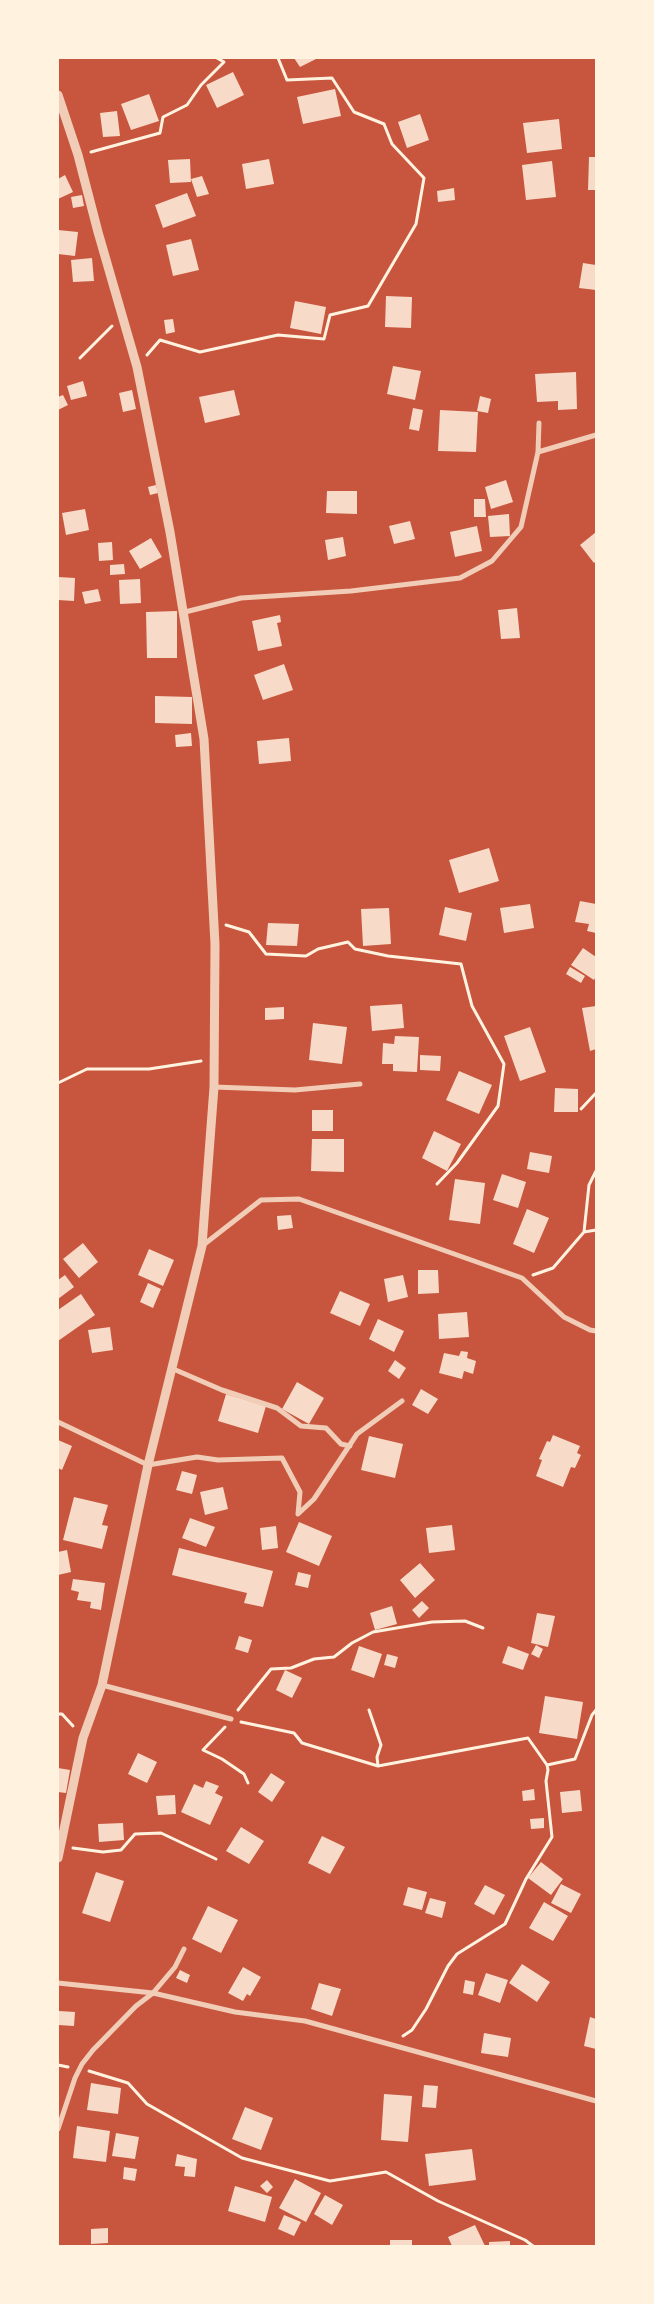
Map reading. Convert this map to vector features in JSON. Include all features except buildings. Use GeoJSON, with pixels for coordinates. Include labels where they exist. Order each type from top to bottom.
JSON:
{"type":"FeatureCollection","features":[{"type":"Feature","properties":{"kind":"street"},"geometry":{"type":"LineString","coordinates":[[58,95],[78,155],[98,232],[123,315],[136,368],[185,612],[204,739],[213,921],[214,1058],[214,1087],[202,1246],[170,1368],[102,1685],[83,1738],[58,1858]]}},
{"type":"Feature","properties":{"kind":"street"},"geometry":{"type":"LineString","coordinates":[[185,612],[242,598],[351,591],[460,578],[492,561],[521,527],[538,452],[539,423]]}},
{"type":"Feature","properties":{"kind":"street"},"geometry":{"type":"LineString","coordinates":[[538,452],[596,435]]}},
{"type":"Feature","properties":{"kind":"street"},"geometry":{"type":"LineString","coordinates":[[214,1087],[295,1090],[360,1084]]}},
{"type":"Feature","properties":{"kind":"street"},"geometry":{"type":"LineString","coordinates":[[202,1246],[261,1200],[299,1199],[522,1278],[564,1317],[596,1331]]}},
{"type":"Feature","properties":{"kind":"street"},"geometry":{"type":"LineString","coordinates":[[170,1368],[222,1390],[277,1408],[301,1426],[326,1428],[341,1444],[350,1446]]}},
{"type":"Feature","properties":{"kind":"street"},"geometry":{"type":"LineString","coordinates":[[58,1422],[148,1465],[197,1457],[218,1460],[282,1458],[300,1492],[298,1514],[314,1499],[357,1434],[402,1401]]}},
{"type":"Feature","properties":{"kind":"street"},"geometry":{"type":"LineString","coordinates":[[102,1685],[231,1720]]}},
{"type":"Feature","properties":{"kind":"street"},"geometry":{"type":"LineString","coordinates":[[58,2129],[75,2078],[93,2050],[136,2006],[153,1993],[175,1967],[184,1949]]}},
{"type":"Feature","properties":{"kind":"street"},"geometry":{"type":"LineString","coordinates":[[58,1983],[153,1993],[235,2012],[305,2021],[596,2101]]}},
{"type":"Feature","properties":{"kind":"path"},"geometry":{"type":"LineString","coordinates":[[78,155],[160,133],[163,117],[187,105],[201,85],[224,62],[217,58]]}},
{"type":"Feature","properties":{"kind":"path"},"geometry":{"type":"LineString","coordinates":[[136,368],[160,340],[200,352],[278,336],[324,339],[330,315],[368,306],[416,224],[424,178],[392,144],[384,124],[354,112],[332,78],[287,80],[278,58]]}},
{"type":"Feature","properties":{"kind":"path"},"geometry":{"type":"LineString","coordinates":[[80,358],[123,315]]}},
{"type":"Feature","properties":{"kind":"path"},"geometry":{"type":"LineString","coordinates":[[213,921],[249,932],[266,954],[306,956],[318,948],[348,942],[355,949],[388,956],[462,964],[472,1006],[504,1064],[498,1106],[457,1163],[437,1184]]}},
{"type":"Feature","properties":{"kind":"path"},"geometry":{"type":"LineString","coordinates":[[58,1083],[87,1069],[149,1069],[214,1058]]}},
{"type":"Feature","properties":{"kind":"path"},"geometry":{"type":"LineString","coordinates":[[581,1110],[596,1093]]}},
{"type":"Feature","properties":{"kind":"path"},"geometry":{"type":"LineString","coordinates":[[522,1278],[552,1268],[584,1232],[589,1185],[596,1171]]}},
{"type":"Feature","properties":{"kind":"path"},"geometry":{"type":"LineString","coordinates":[[584,1232],[596,1230]]}},
{"type":"Feature","properties":{"kind":"path"},"geometry":{"type":"LineString","coordinates":[[248,1783],[244,1774],[222,1759],[203,1750],[231,1720],[272,1669],[291,1668],[314,1660],[334,1657],[352,1643],[373,1632],[432,1622],[465,1621],[483,1628]]}},
{"type":"Feature","properties":{"kind":"path"},"geometry":{"type":"LineString","coordinates":[[369,1710],[381,1745],[377,1757],[378,1766]]}},
{"type":"Feature","properties":{"kind":"path"},"geometry":{"type":"LineString","coordinates":[[546,1764],[575,1759],[592,1715],[596,1710]]}},
{"type":"Feature","properties":{"kind":"path"},"geometry":{"type":"LineString","coordinates":[[58,1714],[62,1714],[83,1738]]}},
{"type":"Feature","properties":{"kind":"path"},"geometry":{"type":"LineString","coordinates":[[231,1720],[294,1733],[302,1743],[378,1766],[528,1738],[546,1764],[548,1770],[546,1781],[552,1837],[526,1879],[505,1924],[457,1954],[448,1966],[426,2009],[412,2030],[400,2039],[378,2042]]}},
{"type":"Feature","properties":{"kind":"path"},"geometry":{"type":"LineString","coordinates":[[60,1846],[103,1852],[121,1850],[135,1834],[161,1833],[216,1859]]}},
{"type":"Feature","properties":{"kind":"path"},"geometry":{"type":"LineString","coordinates":[[58,2065],[80,2069],[128,2083],[147,2104],[242,2158],[330,2181],[386,2172],[438,2201],[525,2240],[533,2246]]}}]}
